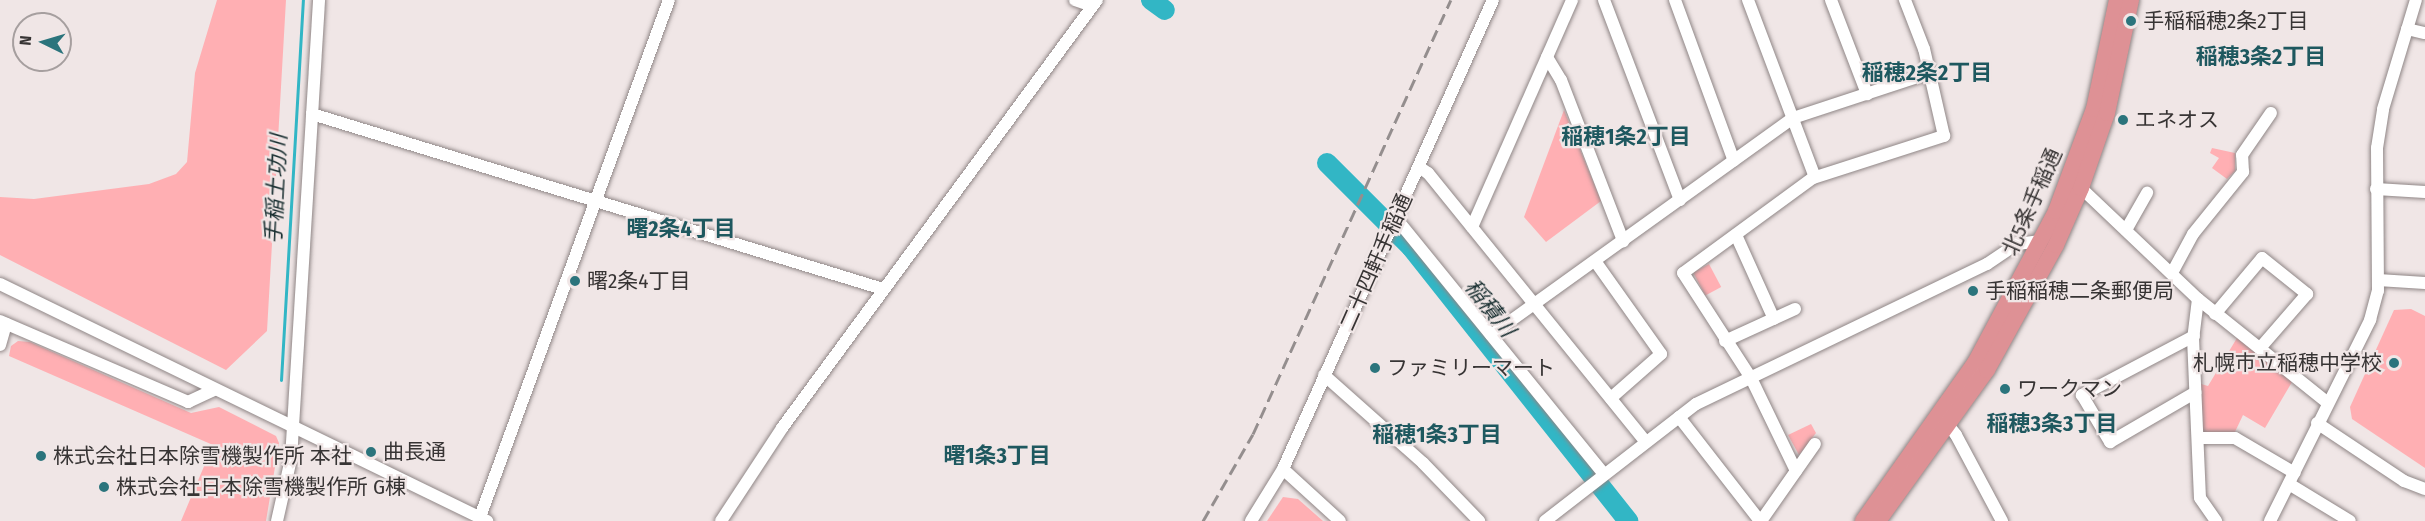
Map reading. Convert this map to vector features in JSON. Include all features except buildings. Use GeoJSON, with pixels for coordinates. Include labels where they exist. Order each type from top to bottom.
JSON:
{"type":"FeatureCollection","features":[{"type":"Feature","properties":{"kind":"highway","name":"北5条手稲通"},"geometry":{"type":"LineString","coordinates":[[1878,521],[1943,420],[2006,311],[2041,241],[2068,182],[2094,109],[2117,0]]}},
{"type":"Feature","properties":{"kind":"highway","name":"北5条手稲通"},"geometry":{"type":"LineString","coordinates":[[1863,521],[1943,420],[1987,370],[2024,307],[2081,188],[2107,113],[2131,0]]}},
{"type":"Feature","properties":{"kind":"street"},"geometry":{"type":"LineString","coordinates":[[277,521],[291,459],[319,0]]}},
{"type":"Feature","properties":{"kind":"street"},"geometry":{"type":"LineString","coordinates":[[0,284],[214,390],[484,519],[595,202],[669,0]]}},
{"type":"Feature","properties":{"kind":"street"},"geometry":{"type":"LineString","coordinates":[[721,521],[782,428],[1095,3],[1074,0]]}},
{"type":"Feature","properties":{"kind":"street","name":"二十四軒手稲通"},"geometry":{"type":"LineString","coordinates":[[1251,521],[1283,469],[1493,0]]}},
{"type":"Feature","properties":{"kind":"street"},"geometry":{"type":"LineString","coordinates":[[1473,228],[1572,0]]}},
{"type":"Feature","properties":{"kind":"street"},"geometry":{"type":"LineString","coordinates":[[1604,0],[1680,200]]}},
{"type":"Feature","properties":{"kind":"street"},"geometry":{"type":"LineString","coordinates":[[1676,0],[1734,161]]}},
{"type":"Feature","properties":{"kind":"street"},"geometry":{"type":"LineString","coordinates":[[1748,0],[1815,177]]}},
{"type":"Feature","properties":{"kind":"street"},"geometry":{"type":"LineString","coordinates":[[1831,0],[1867,94]]}},
{"type":"Feature","properties":{"kind":"street"},"geometry":{"type":"LineString","coordinates":[[1796,471],[1751,378],[1683,273],[1815,177],[1944,136],[1930,73],[1905,0]]}},
{"type":"Feature","properties":{"kind":"street"},"geometry":{"type":"LineString","coordinates":[[2270,521],[2370,320],[2378,280],[2376,189],[2383,109],[2416,0]]}},
{"type":"Feature","properties":{"kind":"street"},"geometry":{"type":"LineString","coordinates":[[2407,29],[2425,33]]}},
{"type":"Feature","properties":{"kind":"street"},"geometry":{"type":"LineString","coordinates":[[1547,57],[1561,80],[1623,241]]}},
{"type":"Feature","properties":{"kind":"street"},"geometry":{"type":"LineString","coordinates":[[1491,335],[1793,118],[1930,73]]}},
{"type":"Feature","properties":{"kind":"street"},"geometry":{"type":"LineString","coordinates":[[2172,273],[2193,234],[2243,172],[2242,155],[2271,113]]}},
{"type":"Feature","properties":{"kind":"street"},"geometry":{"type":"LineString","coordinates":[[312,114],[883,289]]}},
{"type":"Feature","properties":{"kind":"street"},"geometry":{"type":"LineString","coordinates":[[1419,167],[1473,228],[1646,442]]}},
{"type":"Feature","properties":{"kind":"street"},"geometry":{"type":"LineString","coordinates":[[2081,188],[2215,314],[2328,403]]}},
{"type":"Feature","properties":{"kind":"street"},"geometry":{"type":"LineString","coordinates":[[2376,189],[2425,192]]}},
{"type":"Feature","properties":{"kind":"street"},"geometry":{"type":"LineString","coordinates":[[2126,230],[2147,193]]}},
{"type":"Feature","properties":{"kind":"street"},"geometry":{"type":"LineString","coordinates":[[1394,220],[1491,335],[1603,475]]}},
{"type":"Feature","properties":{"kind":"street"},"geometry":{"type":"LineString","coordinates":[[1736,235],[1774,319]]}},
{"type":"Feature","properties":{"kind":"street"},"geometry":{"type":"LineString","coordinates":[[1545,521],[1696,404],[1987,264],[2017,244],[2041,241]]}},
{"type":"Feature","properties":{"kind":"street"},"geometry":{"type":"LineString","coordinates":[[2215,314],[2262,258],[2307,294],[2260,348]]}},
{"type":"Feature","properties":{"kind":"street"},"geometry":{"type":"LineString","coordinates":[[1595,261],[1661,354],[1611,398]]}},
{"type":"Feature","properties":{"kind":"street"},"geometry":{"type":"LineString","coordinates":[[2378,280],[2425,283]]}},
{"type":"Feature","properties":{"kind":"street"},"geometry":{"type":"LineString","coordinates":[[2198,299],[2194,336],[2200,498],[2216,521]]}},
{"type":"Feature","properties":{"kind":"street"},"geometry":{"type":"LineString","coordinates":[[1725,341],[1795,309]]}},
{"type":"Feature","properties":{"kind":"street"},"geometry":{"type":"LineString","coordinates":[[0,345],[3,323],[188,402],[214,390]]}},
{"type":"Feature","properties":{"kind":"street"},"geometry":{"type":"LineString","coordinates":[[2194,336],[2082,395],[2110,442],[2196,392]]}},
{"type":"Feature","properties":{"kind":"street"},"geometry":{"type":"LineString","coordinates":[[1324,375],[1423,463],[1479,521]]}},
{"type":"Feature","properties":{"kind":"street"},"geometry":{"type":"LineString","coordinates":[[1679,417],[1761,521],[1815,444]]}},
{"type":"Feature","properties":{"kind":"street"},"geometry":{"type":"LineString","coordinates":[[1943,420],[2002,521]]}},
{"type":"Feature","properties":{"kind":"street"},"geometry":{"type":"LineString","coordinates":[[2317,423],[2404,481],[2425,489]]}},
{"type":"Feature","properties":{"kind":"street"},"geometry":{"type":"LineString","coordinates":[[2198,438],[2235,438],[2350,521]]}},
{"type":"Feature","properties":{"kind":"street"},"geometry":{"type":"LineString","coordinates":[[1283,469],[1340,521]]}},
{"type":"Feature","properties":{"kind":"shaded area"},"geometry":{"type":"Polygon","coordinates":[[[217,0],[286,0],[267,331],[226,370],[0,255],[0,197],[34,199],[149,184],[176,174],[187,162],[195,73],[217,0]]]}},
{"type":"Feature","properties":{"kind":"shaded area"},"geometry":{"type":"Polygon","coordinates":[[[1564,110],[1601,201],[1546,242],[1524,217],[1564,110]]]}},
{"type":"Feature","properties":{"kind":"shaded area"},"geometry":{"type":"Polygon","coordinates":[[[2212,148],[2235,153],[2235,171],[2227,179],[2212,168],[2219,158],[2210,153],[2212,148]]]}},
{"type":"Feature","properties":{"kind":"shaded area"},"geometry":{"type":"Polygon","coordinates":[[[1709,264],[1721,287],[1705,295],[1693,272],[1709,264]]]}},
{"type":"Feature","properties":{"kind":"shaded area","name":"札幌市立稲穂中学校"},"geometry":{"type":"Polygon","coordinates":[[[2411,309],[2425,316],[2425,468],[2352,419],[2350,407],[2394,310],[2411,309]]]}},
{"type":"Feature","properties":{"kind":"shaded area"},"geometry":{"type":"Polygon","coordinates":[[[2237,338],[2292,382],[2265,428],[2243,415],[2234,434],[2203,432],[2201,384],[2208,386],[2237,338]]]}},
{"type":"Feature","properties":{"kind":"shaded area"},"geometry":{"type":"Polygon","coordinates":[[[18,341],[30,342],[191,413],[219,407],[276,436],[279,443],[266,521],[181,521],[213,445],[9,356],[11,346],[18,341]]]}},
{"type":"Feature","properties":{"kind":"shaded area"},"geometry":{"type":"Polygon","coordinates":[[[1811,424],[1816,433],[1799,455],[1788,435],[1811,424]]]}},
{"type":"Feature","properties":{"kind":"shaded area"},"geometry":{"type":"Polygon","coordinates":[[[1283,497],[1298,499],[1323,521],[1267,521],[1283,497]]]}},
{"type":"Feature","properties":{"kind":"waterway","name":"手稲土功川"},"geometry":{"type":"LineString","coordinates":[[281,380],[303,0]]}},
{"type":"Feature","properties":{"kind":"waterway","name":"稲積川"},"geometry":{"type":"LineString","coordinates":[[1151,0],[1165,10]]}},
{"type":"Feature","properties":{"kind":"waterway","name":"稲積川"},"geometry":{"type":"LineString","coordinates":[[1327,163],[1411,247],[1628,521]]}},
{"type":"Feature","properties":{"kind":"railway"},"geometry":{"type":"LineString","coordinates":[[1203,521],[1253,434],[1451,0]]}},
{"type":"Feature","properties":{"kind":"place","name":"手稲稲穂2条2丁目"},"geometry":{"type":"Point","coordinates":[2131,21]}},
{"type":"Feature","properties":{"kind":"place","name":"エネオス"},"geometry":{"type":"Point","coordinates":[2123,120]}},
{"type":"Feature","properties":{"kind":"place","name":"曙2条4丁目"},"geometry":{"type":"Point","coordinates":[575,281]}},
{"type":"Feature","properties":{"kind":"place","name":"手稲稲穂二条郵便局"},"geometry":{"type":"Point","coordinates":[1973,291]}},
{"type":"Feature","properties":{"kind":"place","name":"札幌市立稲穂中学校"},"geometry":{"type":"Point","coordinates":[2394,363]}},
{"type":"Feature","properties":{"kind":"place","name":"ファミリーマート"},"geometry":{"type":"Point","coordinates":[1375,368]}},
{"type":"Feature","properties":{"kind":"place","name":"ワークマン"},"geometry":{"type":"Point","coordinates":[2005,389]}},
{"type":"Feature","properties":{"kind":"place","name":"曲長通"},"geometry":{"type":"Point","coordinates":[371,452]}},
{"type":"Feature","properties":{"kind":"place","name":"株式会社日本除雪機製作所 本社"},"geometry":{"type":"Point","coordinates":[41,456]}},
{"type":"Feature","properties":{"kind":"place","name":"株式会社日本除雪機製作所 G棟"},"geometry":{"type":"Point","coordinates":[104,487]}},
{"type":"Feature","properties":{"kind":"district","name":"稲穂3条2丁目"},"geometry":{"type":"Point","coordinates":[2261,57]}},
{"type":"Feature","properties":{"kind":"district","name":"稲穂2条2丁目"},"geometry":{"type":"Point","coordinates":[1927,73]}},
{"type":"Feature","properties":{"kind":"district","name":"稲穂1条2丁目"},"geometry":{"type":"Point","coordinates":[1626,137]}},
{"type":"Feature","properties":{"kind":"district","name":"曙2条4丁目"},"geometry":{"type":"Point","coordinates":[681,229]}},
{"type":"Feature","properties":{"kind":"district","name":"稲穂3条3丁目"},"geometry":{"type":"Point","coordinates":[2052,424]}},
{"type":"Feature","properties":{"kind":"district","name":"稲穂1条3丁目"},"geometry":{"type":"Point","coordinates":[1437,435]}},
{"type":"Feature","properties":{"kind":"district","name":"曙1条3丁目"},"geometry":{"type":"Point","coordinates":[997,456]}}]}
